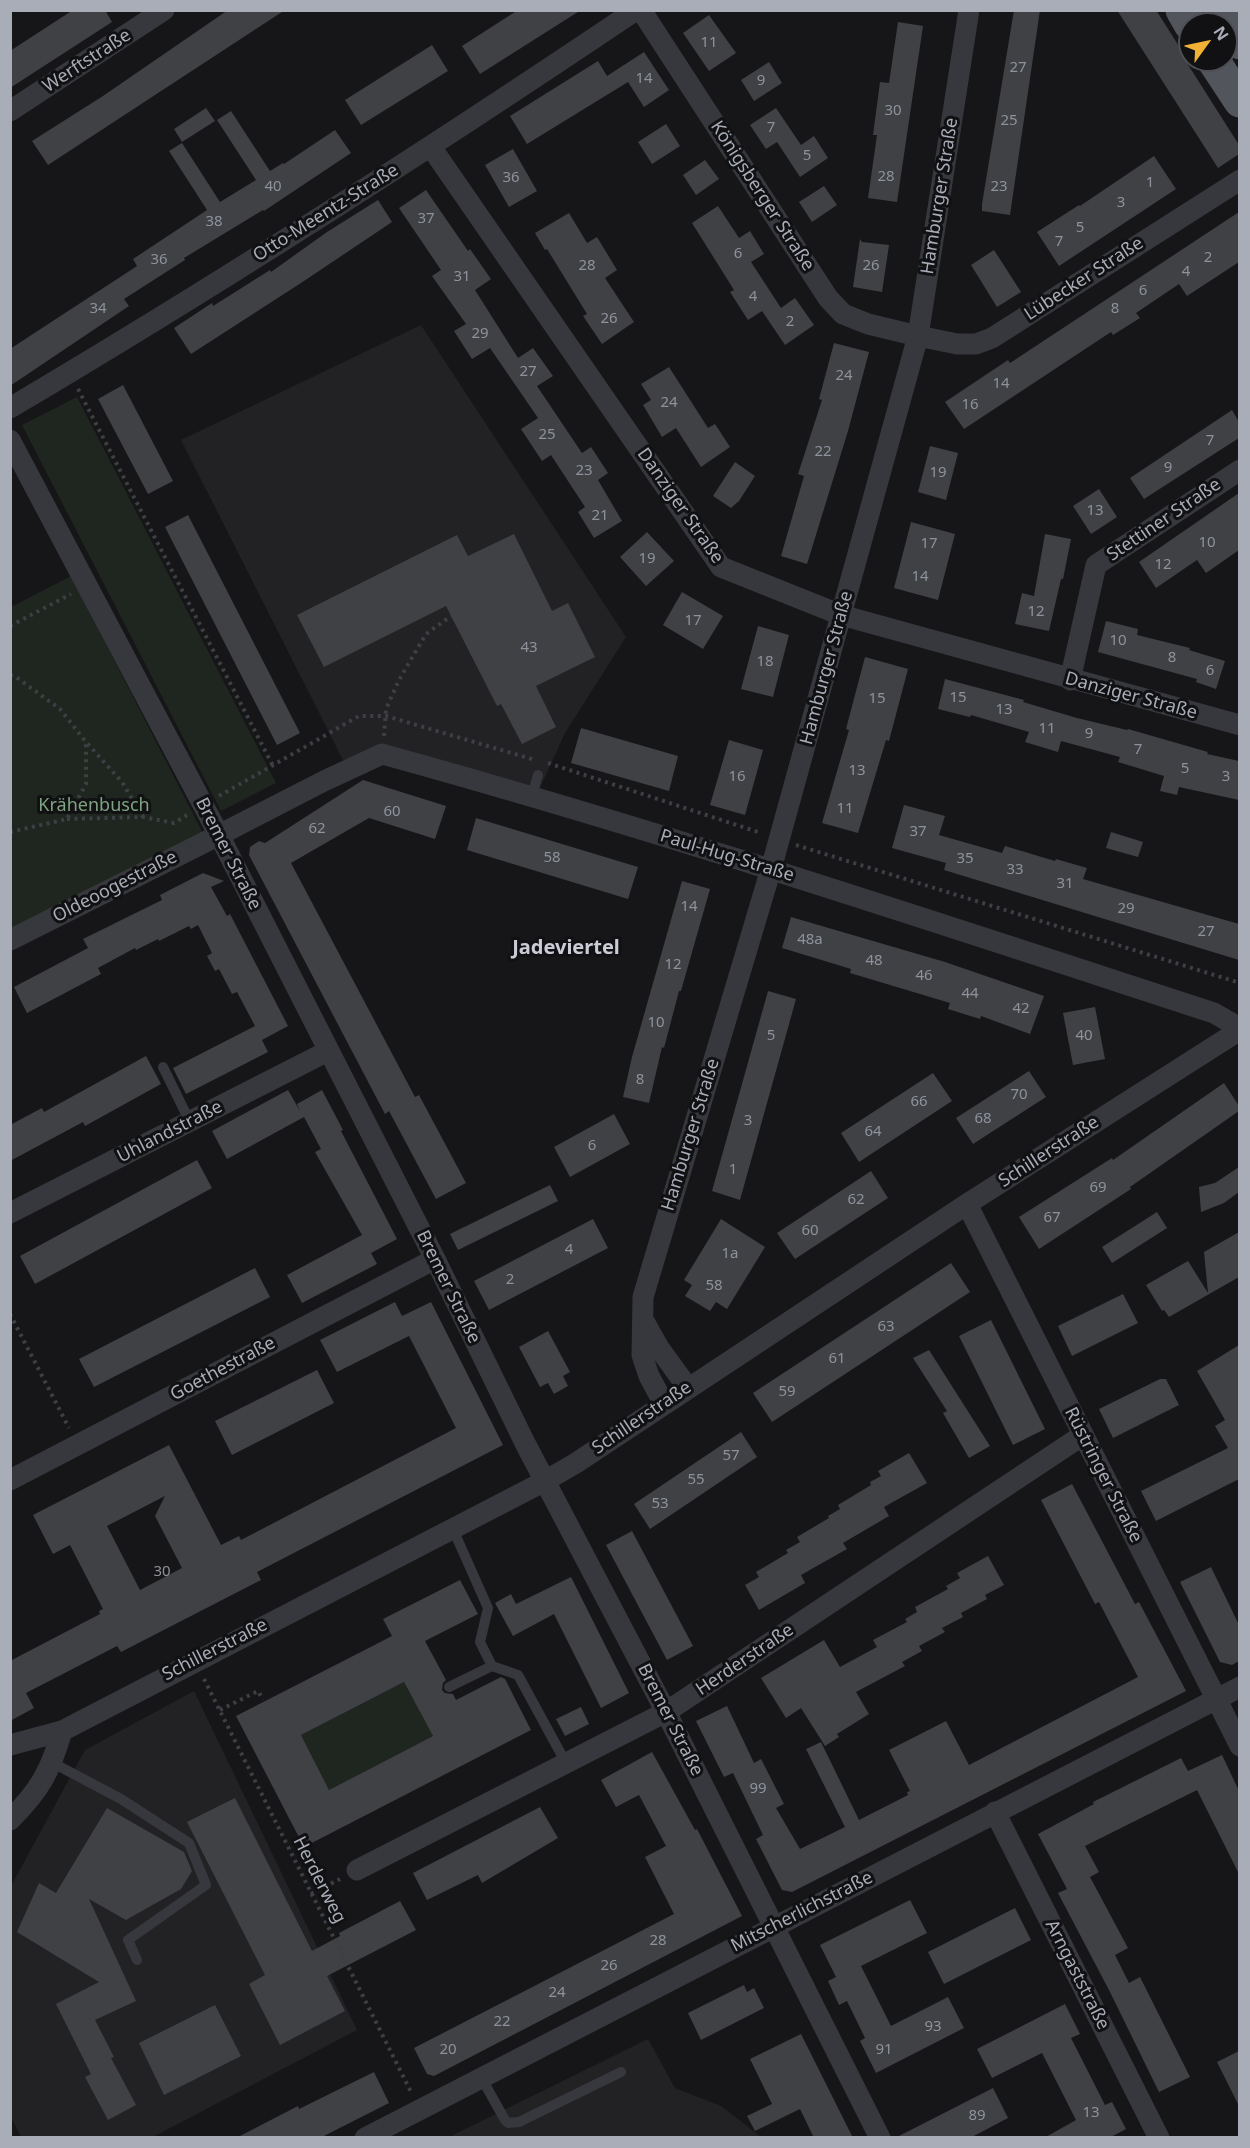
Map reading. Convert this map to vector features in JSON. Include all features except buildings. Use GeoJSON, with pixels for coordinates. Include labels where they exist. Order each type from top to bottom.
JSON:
{"type":"FeatureCollection","features":[{"type":"Feature","properties":{"kind":"main road"},"geometry":{"type":"LineString","coordinates":[[1219,10],[1239,43]]}},
{"type":"Feature","properties":{"kind":"main road"},"geometry":{"type":"LineString","coordinates":[[1221,72],[1239,101]]}},
{"type":"Feature","properties":{"kind":"street","name":"Werftstraße"},"geometry":{"type":"LineString","coordinates":[[10,111],[164,10]]}},
{"type":"Feature","properties":{"kind":"street","name":"Otto-Meentz-Straße"},"geometry":{"type":"LineString","coordinates":[[10,408],[70,373],[431,147],[636,10]]}},
{"type":"Feature","properties":{"kind":"street","name":"Königsberger Straße"},"geometry":{"type":"LineString","coordinates":[[640,10],[828,298],[843,314],[868,324],[918,336]]}},
{"type":"Feature","properties":{"kind":"street","name":"Hamburger Straße"},"geometry":{"type":"LineString","coordinates":[[664,1404],[649,1376],[642,1355],[643,1297],[771,869],[918,336],[969,10]]}},
{"type":"Feature","properties":{"kind":"street","name":"Danziger Straße"},"geometry":{"type":"LineString","coordinates":[[431,147],[721,567],[841,615],[1239,725]]}},
{"type":"Feature","properties":{"kind":"street","name":"Lübecker Straße"},"geometry":{"type":"LineString","coordinates":[[918,336],[957,344],[975,344],[992,338],[1239,180]]}},
{"type":"Feature","properties":{"kind":"street","name":"Bremer Straße"},"geometry":{"type":"LineString","coordinates":[[10,440],[219,835],[435,1259],[545,1481],[666,1712],[880,2138]]}},
{"type":"Feature","properties":{"kind":"street","name":"Stettiner Straße"},"geometry":{"type":"LineString","coordinates":[[1071,680],[1096,565],[1239,470]]}},
{"type":"Feature","properties":{"kind":"street","name":"Paul-Hug-Straße"},"geometry":{"type":"LineString","coordinates":[[382,754],[531,795],[771,869],[1214,1013],[1239,1029]]}},
{"type":"Feature","properties":{"kind":"street"},"geometry":{"type":"LineString","coordinates":[[219,835],[382,754]]}},
{"type":"Feature","properties":{"kind":"street","name":"Oldeoogestraße"},"geometry":{"type":"LineString","coordinates":[[10,940],[219,835]]}},
{"type":"Feature","properties":{"kind":"street","name":"Schillerstraße"},"geometry":{"type":"LineString","coordinates":[[10,1745],[62,1731],[452,1527],[545,1481],[967,1204],[1239,1029]]}},
{"type":"Feature","properties":{"kind":"street","name":"Uhlandstraße"},"geometry":{"type":"LineString","coordinates":[[10,1213],[328,1051]]}},
{"type":"Feature","properties":{"kind":"street","name":"Rüstringer Straße"},"geometry":{"type":"LineString","coordinates":[[967,1204],[1239,1746]]}},
{"type":"Feature","properties":{"kind":"street","name":"Goethestraße"},"geometry":{"type":"LineString","coordinates":[[10,1480],[435,1259]]}},
{"type":"Feature","properties":{"kind":"street"},"geometry":{"type":"LineString","coordinates":[[642,1315],[659,1348],[688,1388]]}},
{"type":"Feature","properties":{"kind":"street","name":"Herderstraße"},"geometry":{"type":"LineString","coordinates":[[357,1870],[666,1712],[1083,1435]]}},
{"type":"Feature","properties":{"kind":"street","name":"Mitscherlichstraße"},"geometry":{"type":"LineString","coordinates":[[365,2138],[1239,1687]]}},
{"type":"Feature","properties":{"kind":"street"},"geometry":{"type":"LineString","coordinates":[[10,1820],[33,1797],[53,1762],[62,1731]]}},
{"type":"Feature","properties":{"kind":"street","name":"Arngaststraße"},"geometry":{"type":"LineString","coordinates":[[995,1812],[1159,2138]]}},
{"type":"Feature","properties":{"kind":"lane"},"geometry":{"type":"LineString","coordinates":[[531,795],[538,775]]}},
{"type":"Feature","properties":{"kind":"lane"},"geometry":{"type":"LineString","coordinates":[[163,1067],[190,1122]]}},
{"type":"Feature","properties":{"kind":"lane"},"geometry":{"type":"LineString","coordinates":[[452,1527],[488,1608],[480,1642],[492,1666],[518,1675],[566,1763]]}},
{"type":"Feature","properties":{"kind":"lane"},"geometry":{"type":"LineString","coordinates":[[449,1688],[492,1666]]}},
{"type":"Feature","properties":{"kind":"lane"},"geometry":{"type":"LineString","coordinates":[[53,1762],[120,1799],[189,1843],[206,1885],[128,1940],[137,1960]]}},
{"type":"Feature","properties":{"kind":"lane"},"geometry":{"type":"LineString","coordinates":[[482,2079],[505,2120],[512,2123],[519,2122],[621,2072]]}},
{"type":"Feature","properties":{"kind":"path"},"geometry":{"type":"LineString","coordinates":[[70,373],[273,766]]}},
{"type":"Feature","properties":{"kind":"path"},"geometry":{"type":"LineString","coordinates":[[10,626],[87,585]]}},
{"type":"Feature","properties":{"kind":"path"},"geometry":{"type":"LineString","coordinates":[[382,754],[389,698],[426,634],[451,616]]}},
{"type":"Feature","properties":{"kind":"path"},"geometry":{"type":"LineString","coordinates":[[10,675],[60,709],[122,782],[143,817]]}},
{"type":"Feature","properties":{"kind":"path"},"geometry":{"type":"LineString","coordinates":[[67,819],[86,784],[86,742]]}},
{"type":"Feature","properties":{"kind":"path"},"geometry":{"type":"LineString","coordinates":[[10,832],[67,819],[143,817],[174,823],[203,805]]}},
{"type":"Feature","properties":{"kind":"path"},"geometry":{"type":"LineString","coordinates":[[10,1314],[78,1445]]}},
{"type":"Feature","properties":{"kind":"path","name":"Herderweg"},"geometry":{"type":"LineString","coordinates":[[195,1661],[418,2106],[418,2111]]}},
{"type":"Feature","properties":{"kind":"path"},"geometry":{"type":"LineString","coordinates":[[220,1710],[258,1691],[263,1700]]}},
{"type":"Feature","properties":{"kind":"path"},"geometry":{"type":"LineString","coordinates":[[311,1894],[357,1870]]}},
{"type":"Feature","properties":{"kind":"shaded area"},"geometry":{"type":"Polygon","coordinates":[[[421,325],[626,637],[565,733],[540,788],[380,744],[344,762],[181,440],[421,325]]]}},
{"type":"Feature","properties":{"kind":"shaded area"},"geometry":{"type":"Polygon","coordinates":[[[194,1691],[357,2030],[153,2137],[21,2137],[11,2117],[11,1886],[85,1750],[194,1691]]]}},
{"type":"Feature","properties":{"kind":"shaded area"},"geometry":{"type":"Polygon","coordinates":[[[648,2039],[675,2088],[721,2106],[761,2137],[454,2138],[453,2135],[648,2039]]]}},
{"type":"Feature","properties":{"kind":"green space"},"geometry":{"type":"Polygon","coordinates":[[[77,397],[276,783],[221,811],[22,425],[77,397]]]}},
{"type":"Feature","properties":{"kind":"green space","name":"Krähenbusch"},"geometry":{"type":"Polygon","coordinates":[[[71,576],[208,843],[11,940],[11,607],[71,576]]]}},
{"type":"Feature","properties":{"kind":"green space"},"geometry":{"type":"Polygon","coordinates":[[[404,1682],[433,1736],[329,1790],[301,1735],[404,1682]]]}},
{"type":"Feature","properties":{"kind":"district","name":"Jadeviertel"},"geometry":{"type":"Point","coordinates":[566,948]}}]}
